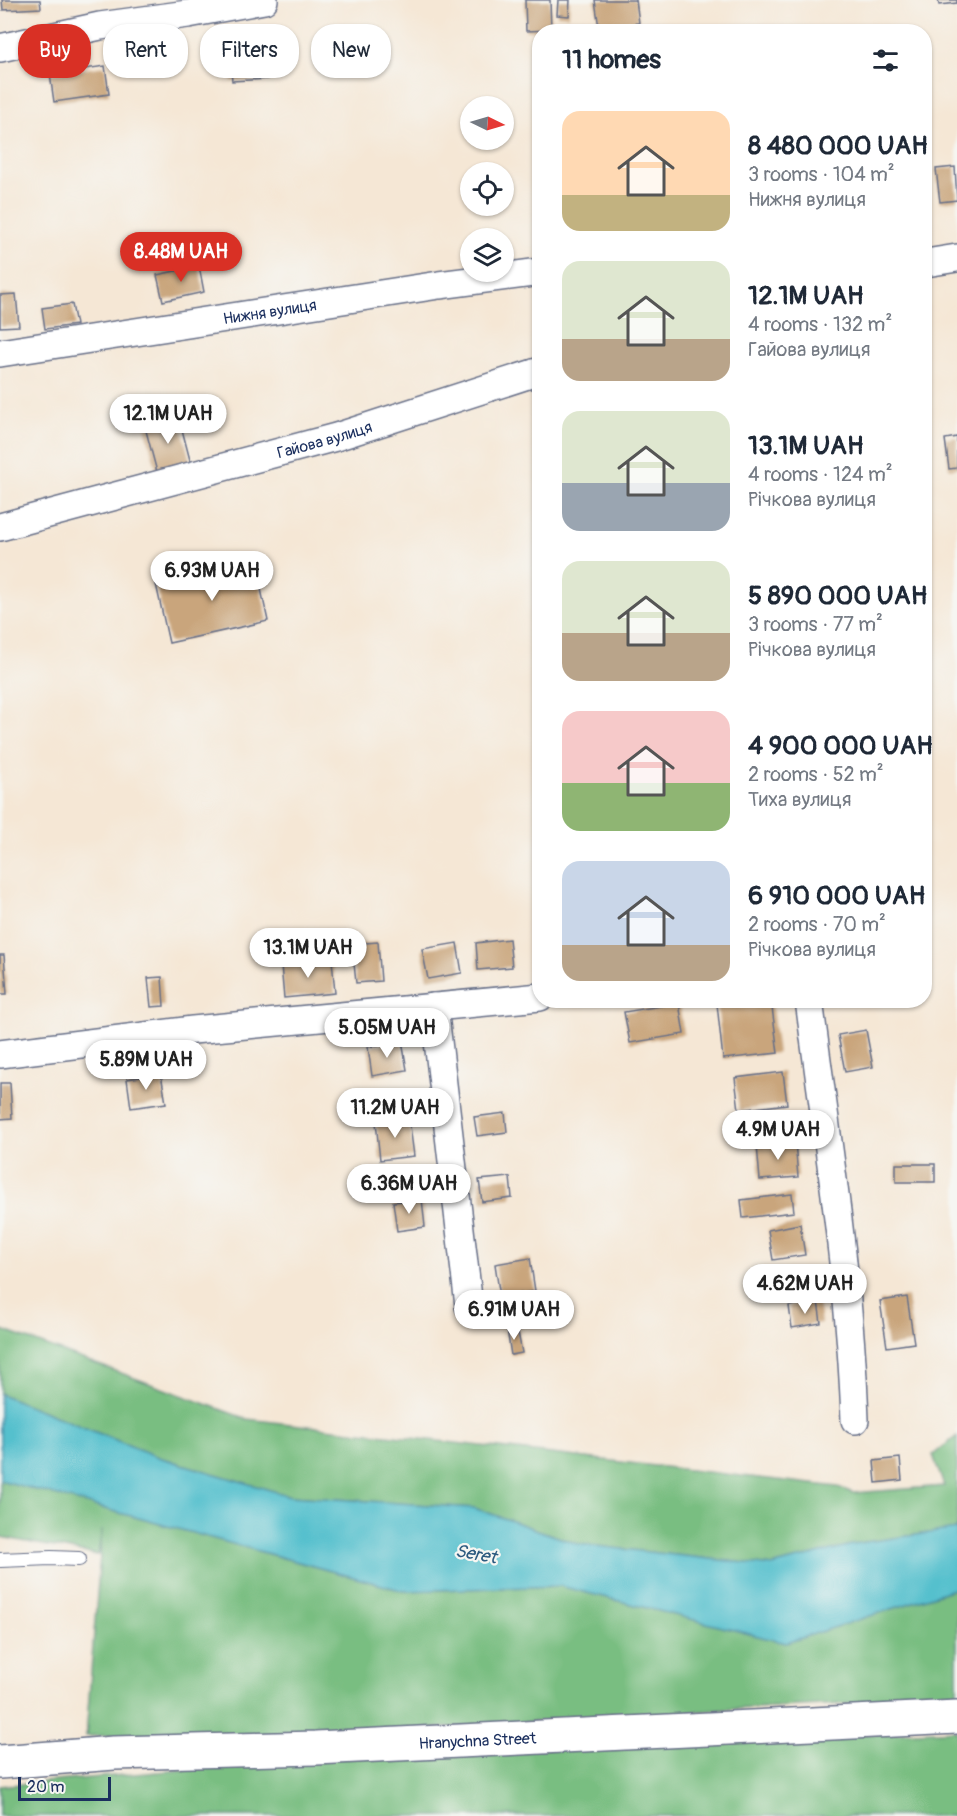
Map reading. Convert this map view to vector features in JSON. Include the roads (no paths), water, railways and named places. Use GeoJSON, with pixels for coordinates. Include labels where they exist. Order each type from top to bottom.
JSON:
{"type":"FeatureCollection","features":[{"type":"Feature","properties":{"kind":"street"},"geometry":{"type":"LineString","coordinates":[[0,48],[100,26],[188,14],[264,0]]}},
{"type":"Feature","properties":{"kind":"street"},"geometry":{"type":"LineString","coordinates":[[932,263],[957,258]]}},
{"type":"Feature","properties":{"kind":"street","name":"Нижня вулиця"},"geometry":{"type":"LineString","coordinates":[[0,353],[439,285],[532,273]]}},
{"type":"Feature","properties":{"kind":"street","name":"Гайова вулиця"},"geometry":{"type":"LineString","coordinates":[[0,526],[336,437],[532,374]]}},
{"type":"Feature","properties":{"kind":"street"},"geometry":{"type":"LineString","coordinates":[[0,1054],[193,1030],[532,998]]}},
{"type":"Feature","properties":{"kind":"street"},"geometry":{"type":"LineString","coordinates":[[434,1007],[469,1306]]}},
{"type":"Feature","properties":{"kind":"street"},"geometry":{"type":"LineString","coordinates":[[809,1008],[843,1263],[855,1420]]}},
{"type":"Feature","properties":{"kind":"street","name":"Hranychna Street"},"geometry":{"type":"LineString","coordinates":[[0,1762],[114,1753],[316,1748],[957,1717]]}},
{"type":"Feature","properties":{"kind":"lane"},"geometry":{"type":"LineString","coordinates":[[0,1560],[79,1559]]}},
{"type":"Feature","properties":{"kind":"water","name":"Seret"},"geometry":{"type":"Polygon","coordinates":[[[0,1394],[158,1457],[290,1496],[474,1508],[578,1544],[772,1566],[859,1543],[957,1529],[957,1588],[786,1643],[560,1586],[404,1591],[0,1480],[0,1394]]]}}]}
